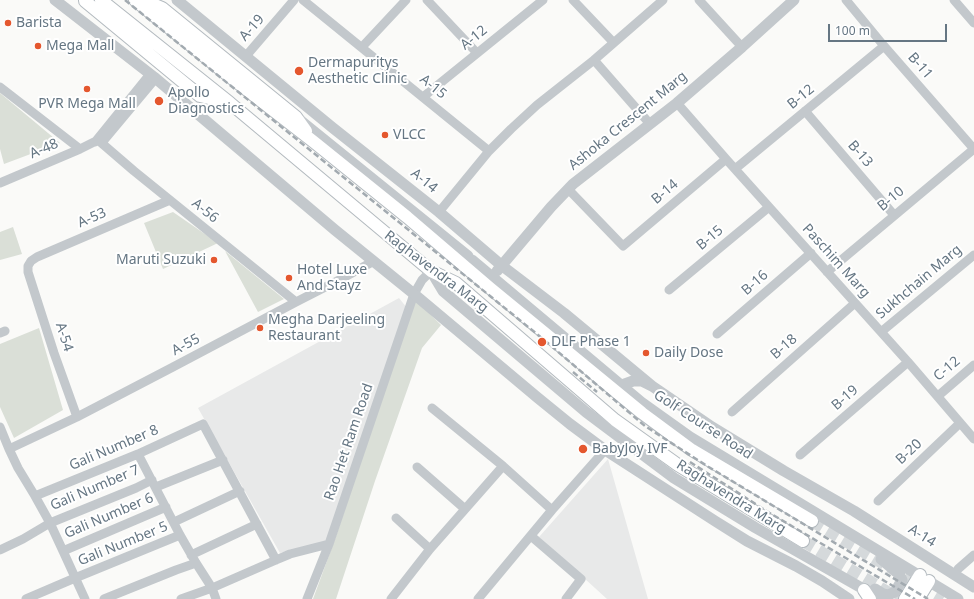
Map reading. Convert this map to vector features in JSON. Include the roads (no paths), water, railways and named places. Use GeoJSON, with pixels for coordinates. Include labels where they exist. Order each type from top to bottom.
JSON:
{"type":"FeatureCollection","features":[{"type":"Feature","properties":{"kind":"main road"},"geometry":{"type":"LineString","coordinates":[[84,0],[200,96],[230,103]]}},
{"type":"Feature","properties":{"kind":"main road","name":"Raghavendra Marg"},"geometry":{"type":"LineString","coordinates":[[101,0],[230,103],[431,271],[456,283],[615,420],[678,465],[803,541]]}},
{"type":"Feature","properties":{"kind":"main road","name":"Raghavendra Marg"},"geometry":{"type":"LineString","coordinates":[[135,0],[407,217],[490,288],[642,413],[692,450],[812,521]]}},
{"type":"Feature","properties":{"kind":"main road"},"geometry":{"type":"LineString","coordinates":[[143,0],[162,8],[296,117],[314,142]]}},
{"type":"Feature","properties":{"kind":"main road"},"geometry":{"type":"LineString","coordinates":[[905,599],[924,578]]}},
{"type":"Feature","properties":{"kind":"main road"},"geometry":{"type":"LineString","coordinates":[[918,599],[924,578]]}},
{"type":"Feature","properties":{"kind":"street"},"geometry":{"type":"LineString","coordinates":[[55,0],[153,77],[228,141],[570,424],[605,450],[747,541],[796,566],[849,599]]}},
{"type":"Feature","properties":{"kind":"street"},"geometry":{"type":"LineString","coordinates":[[152,0],[162,8]]}},
{"type":"Feature","properties":{"kind":"street","name":"A-19"},"geometry":{"type":"LineString","coordinates":[[246,56],[294,0]]}},
{"type":"Feature","properties":{"kind":"street","name":"A-15"},"geometry":{"type":"LineString","coordinates":[[303,0],[489,151]]}},
{"type":"Feature","properties":{"kind":"street"},"geometry":{"type":"LineString","coordinates":[[362,47],[406,0]]}},
{"type":"Feature","properties":{"kind":"street"},"geometry":{"type":"LineString","coordinates":[[427,0],[477,53]]}},
{"type":"Feature","properties":{"kind":"street"},"geometry":{"type":"LineString","coordinates":[[573,0],[614,42]]}},
{"type":"Feature","properties":{"kind":"street"},"geometry":{"type":"LineString","coordinates":[[439,212],[489,151],[511,129],[537,105],[594,60],[663,0]]}},
{"type":"Feature","properties":{"kind":"street"},"geometry":{"type":"LineString","coordinates":[[699,0],[742,47]]}},
{"type":"Feature","properties":{"kind":"street","name":"Ashoka Crescent Marg"},"geometry":{"type":"LineString","coordinates":[[492,276],[573,184],[677,103],[794,0]]}},
{"type":"Feature","properties":{"kind":"street","name":"B-11"},"geometry":{"type":"LineString","coordinates":[[846,0],[974,149]]}},
{"type":"Feature","properties":{"kind":"street"},"geometry":{"type":"LineString","coordinates":[[954,0],[974,23]]}},
{"type":"Feature","properties":{"kind":"street","name":"A-12"},"geometry":{"type":"LineString","coordinates":[[423,97],[541,1]]}},
{"type":"Feature","properties":{"kind":"street","name":"A-14"},"geometry":{"type":"LineString","coordinates":[[184,2],[333,128],[439,212],[501,265],[564,313],[652,386],[712,427],[784,471],[854,511],[974,587]]}},
{"type":"Feature","properties":{"kind":"street","name":"B-12"},"geometry":{"type":"LineString","coordinates":[[735,169],[884,46]]}},
{"type":"Feature","properties":{"kind":"street"},"geometry":{"type":"LineString","coordinates":[[594,60],[650,124]]}},
{"type":"Feature","properties":{"kind":"street"},"geometry":{"type":"LineString","coordinates":[[98,142],[153,77],[160,63]]}},
{"type":"Feature","properties":{"kind":"street"},"geometry":{"type":"LineString","coordinates":[[0,87],[80,148]]}},
{"type":"Feature","properties":{"kind":"street","name":"Paschim Marg"},"geometry":{"type":"LineString","coordinates":[[677,103],[908,362],[974,439]]}},
{"type":"Feature","properties":{"kind":"street","name":"B-13"},"geometry":{"type":"LineString","coordinates":[[805,112],[894,215]]}},
{"type":"Feature","properties":{"kind":"street"},"geometry":{"type":"LineString","coordinates":[[296,117],[472,260]]}},
{"type":"Feature","properties":{"kind":"street","name":"A-48"},"geometry":{"type":"LineString","coordinates":[[0,182],[80,148],[98,142]]}},
{"type":"Feature","properties":{"kind":"street","name":"A-56"},"geometry":{"type":"LineString","coordinates":[[98,142],[296,302]]}},
{"type":"Feature","properties":{"kind":"street","name":"B-10"},"geometry":{"type":"LineString","coordinates":[[827,272],[974,149]]}},
{"type":"Feature","properties":{"kind":"street","name":"B-14"},"geometry":{"type":"LineString","coordinates":[[568,189],[623,246],[726,159]]}},
{"type":"Feature","properties":{"kind":"street","name":"A-53"},"geometry":{"type":"LineString","coordinates":[[28,266],[31,261],[37,257],[170,200]]}},
{"type":"Feature","properties":{"kind":"street","name":"B-15"},"geometry":{"type":"LineString","coordinates":[[668,290],[769,207]]}},
{"type":"Feature","properties":{"kind":"street","name":"Golf Course Road"},"geometry":{"type":"LineString","coordinates":[[449,253],[472,260],[641,402],[690,437],[958,599]]}},
{"type":"Feature","properties":{"kind":"street","name":"B-16"},"geometry":{"type":"LineString","coordinates":[[717,334],[811,253]]}},
{"type":"Feature","properties":{"kind":"street","name":"Sukhchain Marg"},"geometry":{"type":"LineString","coordinates":[[881,332],[974,255]]}},
{"type":"Feature","properties":{"kind":"street","name":"A-55"},"geometry":{"type":"LineString","coordinates":[[9,449],[77,417],[374,261]]}},
{"type":"Feature","properties":{"kind":"street","name":"A-54"},"geometry":{"type":"LineString","coordinates":[[28,266],[28,272],[47,331],[77,417]]}},
{"type":"Feature","properties":{"kind":"street"},"geometry":{"type":"LineString","coordinates":[[431,271],[443,291],[586,412],[674,478],[756,528],[846,579],[867,594],[881,599]]}},
{"type":"Feature","properties":{"kind":"street","name":"Rao Het Ram Road"},"geometry":{"type":"LineString","coordinates":[[307,599],[329,544],[414,294],[422,280],[431,271]]}},
{"type":"Feature","properties":{"kind":"street","name":"B-18"},"geometry":{"type":"LineString","coordinates":[[732,412],[855,303]]}},
{"type":"Feature","properties":{"kind":"street","name":"B-19"},"geometry":{"type":"LineString","coordinates":[[800,455],[908,362]]}},
{"type":"Feature","properties":{"kind":"street","name":"C-12"},"geometry":{"type":"LineString","coordinates":[[938,396],[974,365]]}},
{"type":"Feature","properties":{"kind":"street"},"geometry":{"type":"LineString","coordinates":[[622,385],[633,381],[642,381],[652,386]]}},
{"type":"Feature","properties":{"kind":"street"},"geometry":{"type":"LineString","coordinates":[[432,408],[503,466],[552,510]]}},
{"type":"Feature","properties":{"kind":"street","name":"B-20"},"geometry":{"type":"LineString","coordinates":[[878,501],[960,423]]}},
{"type":"Feature","properties":{"kind":"street","name":"Gali Number 8"},"geometry":{"type":"LineString","coordinates":[[35,496],[138,454],[204,424],[223,460]]}},
{"type":"Feature","properties":{"kind":"street"},"geometry":{"type":"LineString","coordinates":[[1,431],[18,468],[50,523],[85,599]]}},
{"type":"Feature","properties":{"kind":"street"},"geometry":{"type":"LineString","coordinates":[[478,599],[552,510],[605,450]]}},
{"type":"Feature","properties":{"kind":"street"},"geometry":{"type":"LineString","coordinates":[[138,454],[180,535],[212,588],[216,599]]}},
{"type":"Feature","properties":{"kind":"street"},"geometry":{"type":"LineString","coordinates":[[223,460],[276,560]]}},
{"type":"Feature","properties":{"kind":"street","name":"Gali Number 7"},"geometry":{"type":"LineString","coordinates":[[0,550],[23,539],[50,523],[136,488],[154,484],[223,460]]}},
{"type":"Feature","properties":{"kind":"street"},"geometry":{"type":"LineString","coordinates":[[391,599],[430,549],[503,466]]}},
{"type":"Feature","properties":{"kind":"street"},"geometry":{"type":"LineString","coordinates":[[417,467],[466,509]]}},
{"type":"Feature","properties":{"kind":"street"},"geometry":{"type":"LineString","coordinates":[[174,522],[240,491]]}},
{"type":"Feature","properties":{"kind":"street","name":"Gali Number 6"},"geometry":{"type":"LineString","coordinates":[[63,551],[166,507]]}},
{"type":"Feature","properties":{"kind":"street"},"geometry":{"type":"LineString","coordinates":[[396,518],[430,549]]}},
{"type":"Feature","properties":{"kind":"street"},"geometry":{"type":"LineString","coordinates":[[104,599],[176,570],[257,524]]}},
{"type":"Feature","properties":{"kind":"street"},"geometry":{"type":"LineString","coordinates":[[747,541],[756,528]]}},
{"type":"Feature","properties":{"kind":"street","name":"Gali Number 5"},"geometry":{"type":"LineString","coordinates":[[26,599],[180,535]]}},
{"type":"Feature","properties":{"kind":"street"},"geometry":{"type":"LineString","coordinates":[[530,536],[582,579],[566,599]]}},
{"type":"Feature","properties":{"kind":"street"},"geometry":{"type":"LineString","coordinates":[[181,599],[212,588],[290,554],[329,544]]}},
{"type":"Feature","properties":{"kind":"street"},"geometry":{"type":"LineString","coordinates":[[846,579],[854,578],[883,594],[888,595],[895,592],[900,585],[902,580],[899,574],[872,552],[868,544]]}},
{"type":"Feature","properties":{"kind":"street"},"geometry":{"type":"LineString","coordinates":[[958,569],[974,555]]}},
{"type":"Feature","properties":{"kind":"tunnel"},"geometry":{"type":"LineString","coordinates":[[812,521],[943,599]]}},
{"type":"Feature","properties":{"kind":"tunnel"},"geometry":{"type":"LineString","coordinates":[[803,541],[899,599]]}},
{"type":"Feature","properties":{"kind":"railway"},"geometry":{"type":"LineString","coordinates":[[125,0],[543,339],[645,426],[707,466],[928,599]]}},
{"type":"Feature","properties":{"kind":"railway"},"geometry":{"type":"LineString","coordinates":[[573,372],[597,392]]}},
{"type":"Feature","properties":{"kind":"railway"},"geometry":{"type":"LineString","coordinates":[[690,462],[768,512],[915,599]]}},
{"type":"Feature","properties":{"kind":"place","name":"Barista"},"geometry":{"type":"Point","coordinates":[8,23]}},
{"type":"Feature","properties":{"kind":"place","name":"Mega Mall"},"geometry":{"type":"Point","coordinates":[38,46]}},
{"type":"Feature","properties":{"kind":"place","name":"Dermapuritys Aesthetic Clinic"},"geometry":{"type":"Point","coordinates":[299,71]}},
{"type":"Feature","properties":{"kind":"place","name":"PVR Mega Mall"},"geometry":{"type":"Point","coordinates":[87,89]}},
{"type":"Feature","properties":{"kind":"place","name":"Apollo Diagnostics"},"geometry":{"type":"Point","coordinates":[159,101]}},
{"type":"Feature","properties":{"kind":"place","name":"VLCC"},"geometry":{"type":"Point","coordinates":[385,135]}},
{"type":"Feature","properties":{"kind":"place","name":"Maruti Suzuki"},"geometry":{"type":"Point","coordinates":[214,260]}},
{"type":"Feature","properties":{"kind":"place","name":"Hotel Luxe And Stayz"},"geometry":{"type":"Point","coordinates":[289,278]}},
{"type":"Feature","properties":{"kind":"place","name":"Megha Darjeeling Restaurant"},"geometry":{"type":"Point","coordinates":[260,328]}},
{"type":"Feature","properties":{"kind":"place","name":"DLF Phase 1"},"geometry":{"type":"Point","coordinates":[542,342]}},
{"type":"Feature","properties":{"kind":"place","name":"Daily Dose"},"geometry":{"type":"Point","coordinates":[646,353]}},
{"type":"Feature","properties":{"kind":"place","name":"BabyJoy IVF"},"geometry":{"type":"Point","coordinates":[583,449]}}]}
